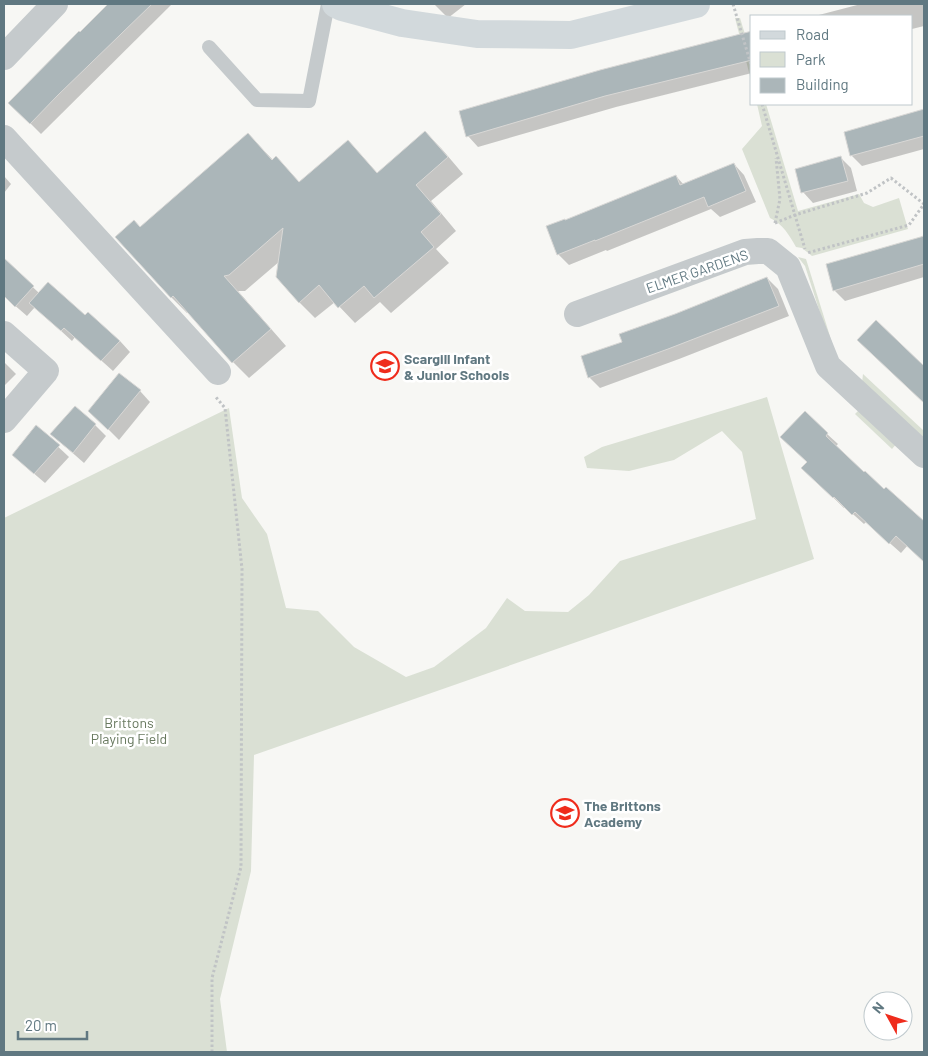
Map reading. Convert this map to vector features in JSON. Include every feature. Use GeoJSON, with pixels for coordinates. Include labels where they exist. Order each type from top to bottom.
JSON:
{"type":"FeatureCollection","features":[{"type":"Feature","properties":{"kind":"street"},"geometry":{"type":"LineString","coordinates":[[4,57],[55,4]]}},
{"type":"Feature","properties":{"kind":"street"},"geometry":{"type":"LineString","coordinates":[[336,4],[402,23],[477,34],[571,35],[696,4]]}},
{"type":"Feature","properties":{"kind":"street"},"geometry":{"type":"LineString","coordinates":[[4,138],[218,372]]}},
{"type":"Feature","properties":{"kind":"street","name":"ELMER GARDENS"},"geometry":{"type":"LineString","coordinates":[[577,314],[745,252],[768,251],[797,260]]}},
{"type":"Feature","properties":{"kind":"street"},"geometry":{"type":"LineString","coordinates":[[797,260],[828,366],[924,455]]}},
{"type":"Feature","properties":{"kind":"street"},"geometry":{"type":"LineString","coordinates":[[4,334],[46,371],[4,420]]}},
{"type":"Feature","properties":{"kind":"lane"},"geometry":{"type":"LineString","coordinates":[[210,47],[257,100],[309,101],[328,4]]}},
{"type":"Feature","properties":{"kind":"path"},"geometry":{"type":"LineString","coordinates":[[733,4],[750,61]]}},
{"type":"Feature","properties":{"kind":"path"},"geometry":{"type":"LineString","coordinates":[[762,105],[795,214],[797,260],[909,225],[924,204],[891,178],[867,193],[795,214],[775,223],[770,228]]}},
{"type":"Feature","properties":{"kind":"path"},"geometry":{"type":"LineString","coordinates":[[775,223],[780,199],[776,149]]}},
{"type":"Feature","properties":{"kind":"path"},"geometry":{"type":"LineString","coordinates":[[212,1052],[212,978],[241,867],[242,569],[225,408]]}},
{"type":"Feature","properties":{"kind":"green space"},"geometry":{"type":"Polygon","coordinates":[[[735,18],[740,18],[750,50],[750,76],[735,18]]]}},
{"type":"Feature","properties":{"kind":"green space"},"geometry":{"type":"Polygon","coordinates":[[[757,105],[766,105],[798,211],[859,194],[864,203],[873,207],[899,198],[908,229],[812,256],[802,248],[796,247],[782,227],[770,218],[742,149],[762,126],[757,105]]]}},
{"type":"Feature","properties":{"kind":"green space"},"geometry":{"type":"Polygon","coordinates":[[[798,257],[806,259],[833,346],[831,347],[805,266],[798,257]]]}},
{"type":"Feature","properties":{"kind":"green space"},"geometry":{"type":"Polygon","coordinates":[[[863,374],[924,431],[924,442],[862,383],[863,374]]]}},
{"type":"Feature","properties":{"kind":"green space","name":"Brittons Playing Field"},"geometry":{"type":"Polygon","coordinates":[[[767,397],[814,559],[254,755],[251,871],[220,999],[227,1052],[4,1052],[4,518],[229,408],[242,498],[267,534],[286,608],[318,611],[354,647],[406,677],[434,667],[486,628],[507,598],[525,611],[568,612],[589,595],[620,561],[756,519],[742,452],[722,431],[674,460],[629,471],[587,468],[584,457],[602,447],[767,397]]]}},
{"type":"Feature","properties":{"kind":"green space"},"geometry":{"type":"Polygon","coordinates":[[[861,408],[898,442],[892,449],[855,414],[861,408]]]}},
{"type":"Feature","properties":{"kind":"building"},"geometry":{"type":"Polygon","coordinates":[[[108,4],[152,4],[30,124],[8,103],[108,4]]]}},
{"type":"Feature","properties":{"kind":"building"},"geometry":{"type":"Polygon","coordinates":[[[750,32],[750,60],[605,96],[466,137],[459,111],[600,70],[750,32]]]}},
{"type":"Feature","properties":{"kind":"building"},"geometry":{"type":"Polygon","coordinates":[[[924,109],[924,136],[850,156],[844,132],[924,109]]]}},
{"type":"Feature","properties":{"kind":"building"},"geometry":{"type":"Polygon","coordinates":[[[425,131],[448,157],[416,185],[441,214],[421,232],[434,247],[374,298],[364,286],[338,308],[319,285],[299,303],[276,277],[283,228],[229,275],[224,276],[271,329],[232,363],[173,296],[171,298],[115,237],[134,220],[140,227],[248,133],[272,160],[276,156],[299,182],[348,140],[377,173],[425,131]]]}},
{"type":"Feature","properties":{"kind":"building"},"geometry":{"type":"Polygon","coordinates":[[[841,156],[848,181],[801,193],[795,169],[841,156]]]}},
{"type":"Feature","properties":{"kind":"building"},"geometry":{"type":"Polygon","coordinates":[[[734,163],[746,191],[708,207],[704,197],[557,255],[546,226],[676,175],[680,185],[734,163]]]}},
{"type":"Feature","properties":{"kind":"building"},"geometry":{"type":"Polygon","coordinates":[[[924,236],[924,264],[833,291],[826,264],[924,236]]]}},
{"type":"Feature","properties":{"kind":"building"},"geometry":{"type":"Polygon","coordinates":[[[4,258],[34,286],[15,307],[4,296],[4,258]]]}},
{"type":"Feature","properties":{"kind":"building"},"geometry":{"type":"Polygon","coordinates":[[[767,277],[779,306],[588,378],[581,356],[622,342],[619,334],[767,277]]]}},
{"type":"Feature","properties":{"kind":"building"},"geometry":{"type":"Polygon","coordinates":[[[48,282],[85,315],[88,312],[120,341],[101,361],[64,328],[61,331],[29,303],[48,282]]]}},
{"type":"Feature","properties":{"kind":"building"},"geometry":{"type":"Polygon","coordinates":[[[876,320],[924,366],[924,403],[857,340],[876,320]]]}},
{"type":"Feature","properties":{"kind":"building"},"geometry":{"type":"Polygon","coordinates":[[[119,373],[141,390],[108,430],[88,411],[119,373]]]}},
{"type":"Feature","properties":{"kind":"building"},"geometry":{"type":"Polygon","coordinates":[[[75,406],[96,424],[73,453],[50,434],[75,406]]]}},
{"type":"Feature","properties":{"kind":"building"},"geometry":{"type":"Polygon","coordinates":[[[805,411],[828,433],[826,436],[864,472],[884,489],[886,487],[924,521],[924,562],[896,536],[889,544],[855,512],[852,515],[801,468],[807,462],[780,437],[805,411]]]}},
{"type":"Feature","properties":{"kind":"building"},"geometry":{"type":"Polygon","coordinates":[[[36,425],[60,445],[34,474],[12,455],[36,425]]]}},
{"type":"Feature","properties":{"kind":"place","name":"Scargill Infant & Junior Schools"},"geometry":{"type":"Point","coordinates":[385,366]}},
{"type":"Feature","properties":{"kind":"place","name":"The Brittons Academy"},"geometry":{"type":"Point","coordinates":[565,813]}}]}
